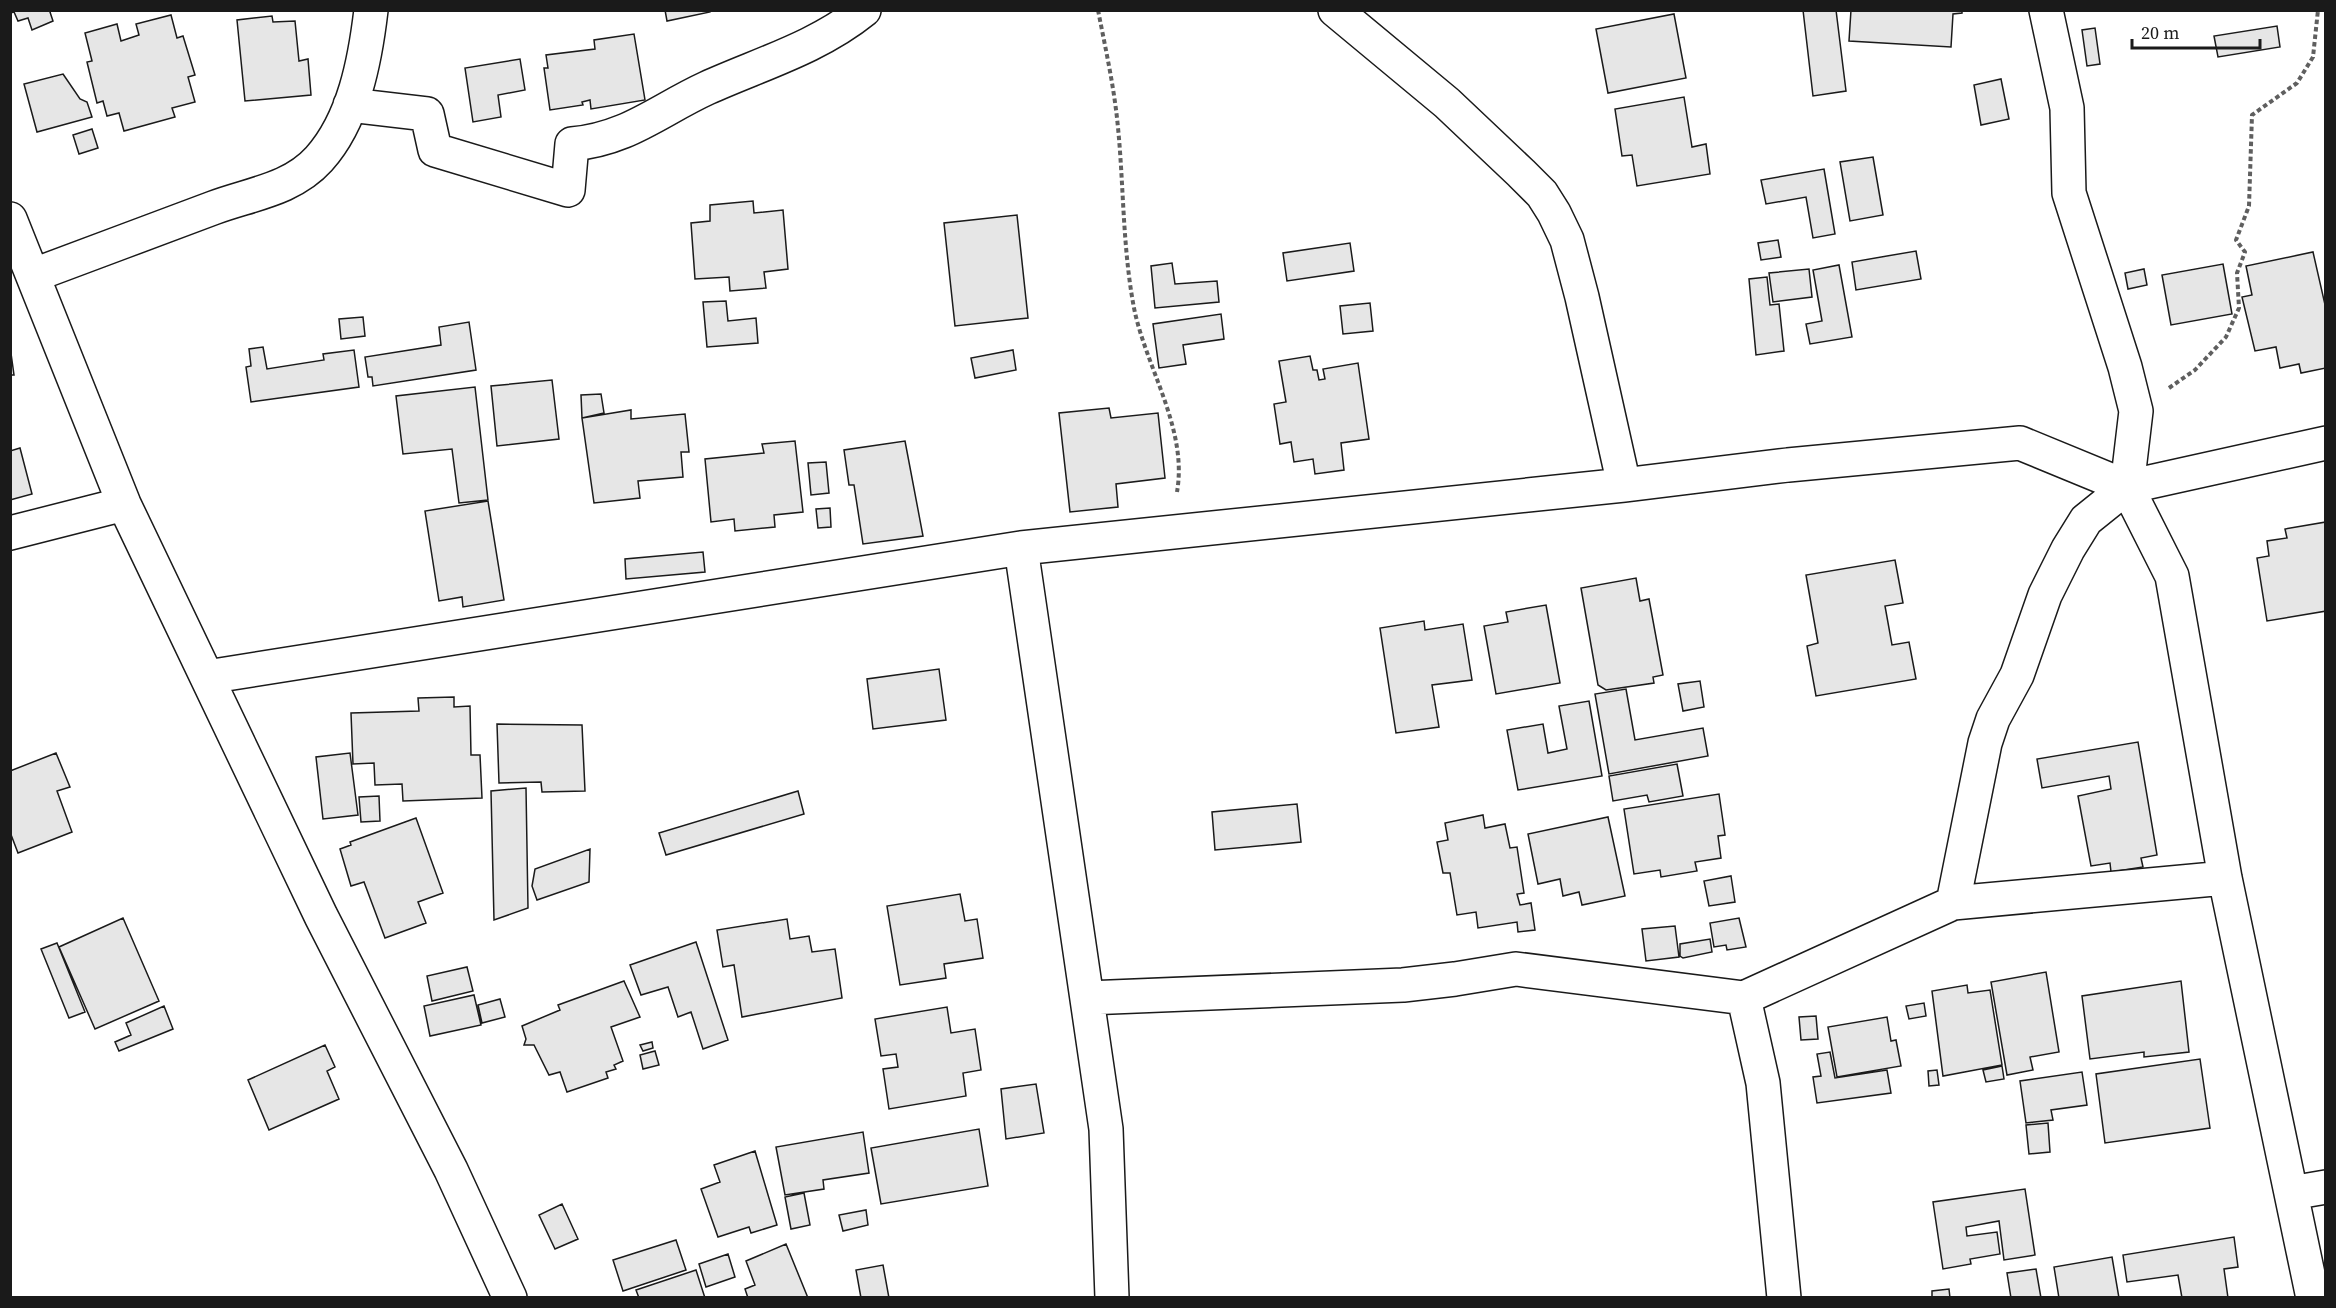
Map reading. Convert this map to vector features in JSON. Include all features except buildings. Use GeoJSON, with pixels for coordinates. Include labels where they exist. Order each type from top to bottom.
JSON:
{"type":"FeatureCollection","features":[{"type":"Feature","properties":{"kind":"street"},"geometry":{"type":"LineString","coordinates":[[34,275],[289,182],[320,158],[350,105],[362,62],[371,10]]}},
{"type":"Feature","properties":{"kind":"street"},"geometry":{"type":"LineString","coordinates":[[350,105],[427,114],[435,150],[568,190],[572,144],[618,135],[689,96],[800,50],[848,23],[864,10]]}},
{"type":"Feature","properties":{"kind":"street"},"geometry":{"type":"LineString","coordinates":[[2046,10],[2067,108],[2069,193],[2125,367],[2136,411],[2127,488],[2172,576],[2225,878],[2313,1298]]}},
{"type":"Feature","properties":{"kind":"street"},"geometry":{"type":"LineString","coordinates":[[1337,11],[1462,117],[1542,194],[1554,213],[1567,240],[1582,297],[1624,485]]}},
{"type":"Feature","properties":{"kind":"street"},"geometry":{"type":"LineString","coordinates":[[10,219],[124,504],[321,916],[451,1170],[500,1295]]}},
{"type":"Feature","properties":{"kind":"street"},"geometry":{"type":"LineString","coordinates":[[207,677],[1021,548],[1624,485],[1788,465],[2020,443],[2127,488]]}},
{"type":"Feature","properties":{"kind":"street"},"geometry":{"type":"LineString","coordinates":[[1953,903],[1985,743],[1993,719],[2017,675],[2045,595],[2086,520],[2127,488],[2325,443]]}},
{"type":"Feature","properties":{"kind":"street"},"geometry":{"type":"LineString","coordinates":[[10,533],[124,504]]}},
{"type":"Feature","properties":{"kind":"street"},"geometry":{"type":"LineString","coordinates":[[1021,548],[1106,1130],[1112,1298]]}},
{"type":"Feature","properties":{"kind":"street"},"geometry":{"type":"LineString","coordinates":[[1087,998],[1392,985],[1455,979],[1516,969],[1744,998],[1953,903],[2225,878]]}},
{"type":"Feature","properties":{"kind":"street"},"geometry":{"type":"LineString","coordinates":[[1744,998],[1763,1083],[1784,1298]]}},
{"type":"Feature","properties":{"kind":"street"},"geometry":{"type":"LineString","coordinates":[[2291,1193],[2325,1187]]}},
{"type":"Feature","properties":{"kind":"path"},"geometry":{"type":"LineString","coordinates":[[1098,10],[1117,117],[1125,243],[1134,308],[1141,338],[1169,413],[1179,476],[1172,517],[1160,534]]}},
{"type":"Feature","properties":{"kind":"path"},"geometry":{"type":"LineString","coordinates":[[2136,411],[2195,370],[2226,338],[2239,308],[2237,273],[2245,252],[2236,240],[2249,206],[2252,115],[2297,82],[2313,57],[2318,10]]}}]}
